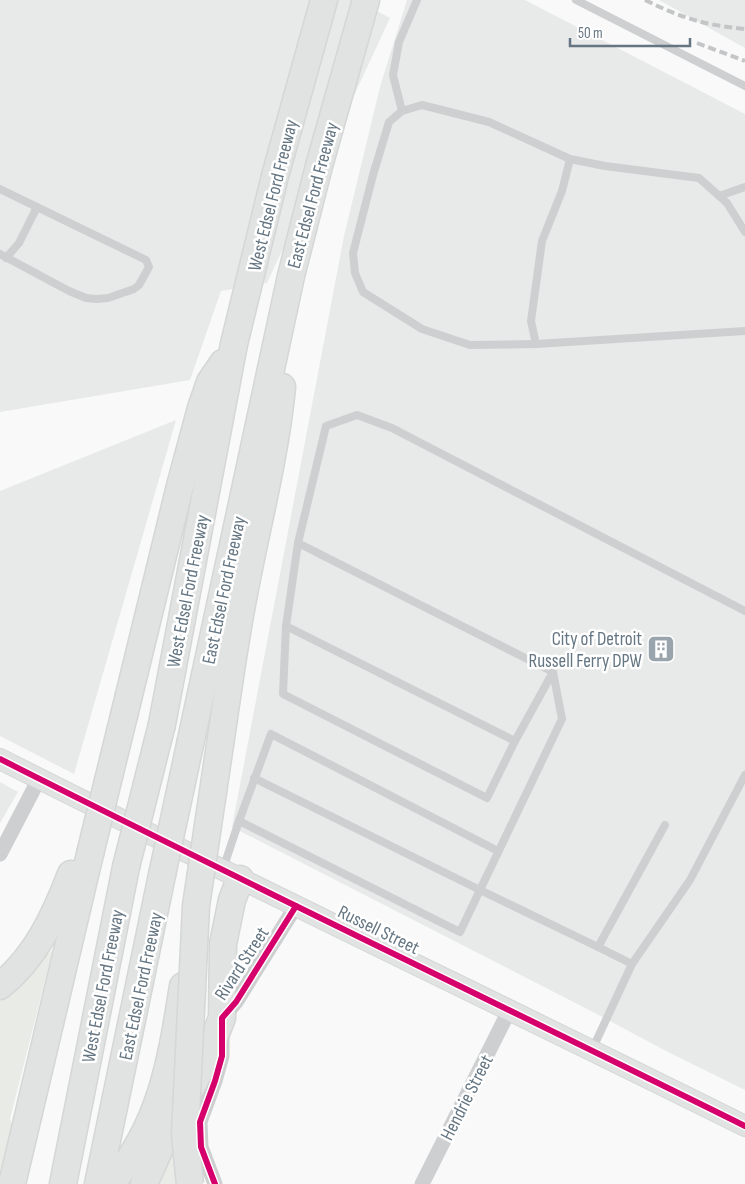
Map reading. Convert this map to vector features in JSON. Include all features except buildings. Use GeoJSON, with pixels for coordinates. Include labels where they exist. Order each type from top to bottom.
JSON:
{"type":"FeatureCollection","features":[{"type":"Feature","properties":{"kind":"highway","name":"West Edsel Ford Freeway"},"geometry":{"type":"LineString","coordinates":[[63,1184],[126,867],[162,724],[234,344],[275,176],[324,0]]}},
{"type":"Feature","properties":{"kind":"highway","name":"East Edsel Ford Freeway"},"geometry":{"type":"LineString","coordinates":[[98,1184],[162,875],[291,276],[352,44],[366,0]]}},
{"type":"Feature","properties":{"kind":"highway"},"geometry":{"type":"LineString","coordinates":[[111,1184],[121,1172],[149,1125],[167,1075],[196,906],[243,599],[279,420],[282,386],[279,336]]}},
{"type":"Feature","properties":{"kind":"highway"},"geometry":{"type":"LineString","coordinates":[[12,1184],[63,923],[90,854],[180,486],[201,408],[210,382],[234,344]]}},
{"type":"Feature","properties":{"kind":"highway"},"geometry":{"type":"LineString","coordinates":[[144,1184],[160,1148],[205,1061],[222,1018],[223,944],[232,900],[231,875]]}},
{"type":"Feature","properties":{"kind":"highway"},"geometry":{"type":"LineString","coordinates":[[190,1184],[186,1135],[196,906]]}},
{"type":"Feature","properties":{"kind":"highway"},"geometry":{"type":"LineString","coordinates":[[0,986],[25,961],[45,934],[63,923]]}},
{"type":"Feature","properties":{"kind":"street","name":"Russell Street"},"geometry":{"type":"LineString","coordinates":[[0,759],[231,875],[510,1009],[745,1126]]}},
{"type":"Feature","properties":{"kind":"street"},"geometry":{"type":"LineString","coordinates":[[0,854],[39,779]]}},
{"type":"Feature","properties":{"kind":"street","name":"Rivard Street"},"geometry":{"type":"LineString","coordinates":[[215,1184],[201,1147],[200,1122],[222,1056],[222,1018],[236,1002],[296,906]]}},
{"type":"Feature","properties":{"kind":"street","name":"Hendrie Street"},"geometry":{"type":"LineString","coordinates":[[422,1184],[510,1009]]}},
{"type":"Feature","properties":{"kind":"lane"},"geometry":{"type":"LineString","coordinates":[[402,111],[394,75],[399,42],[417,0]]}},
{"type":"Feature","properties":{"kind":"lane"},"geometry":{"type":"LineString","coordinates":[[576,0],[745,86]]}},
{"type":"Feature","properties":{"kind":"lane"},"geometry":{"type":"LineString","coordinates":[[745,232],[727,203],[699,178],[605,166],[570,159],[489,122],[422,105],[402,111],[389,122],[353,254],[355,272],[363,292],[422,328],[470,345],[536,344],[745,331]]}},
{"type":"Feature","properties":{"kind":"lane"},"geometry":{"type":"LineString","coordinates":[[536,344],[531,321],[542,241],[562,191],[570,159]]}},
{"type":"Feature","properties":{"kind":"lane"},"geometry":{"type":"LineString","coordinates":[[719,196],[745,187]]}},
{"type":"Feature","properties":{"kind":"lane"},"geometry":{"type":"LineString","coordinates":[[0,189],[146,260],[149,267],[139,285],[124,293],[108,298],[86,298],[3,256],[19,243],[36,207]]}},
{"type":"Feature","properties":{"kind":"lane"},"geometry":{"type":"LineString","coordinates":[[553,672],[487,798],[284,694],[286,626],[298,543],[326,426],[357,415],[392,428],[745,611]]}},
{"type":"Feature","properties":{"kind":"lane"},"geometry":{"type":"LineString","coordinates":[[298,543],[553,672]]}},
{"type":"Feature","properties":{"kind":"lane"},"geometry":{"type":"LineString","coordinates":[[286,626],[515,742]]}},
{"type":"Feature","properties":{"kind":"lane"},"geometry":{"type":"LineString","coordinates":[[239,821],[460,932],[562,719],[553,672]]}},
{"type":"Feature","properties":{"kind":"lane"},"geometry":{"type":"LineString","coordinates":[[231,875],[239,821],[271,734],[498,852]]}},
{"type":"Feature","properties":{"kind":"lane"},"geometry":{"type":"LineString","coordinates":[[592,1050],[632,964],[690,880],[745,774]]}},
{"type":"Feature","properties":{"kind":"lane"},"geometry":{"type":"LineString","coordinates":[[254,778],[632,964]]}},
{"type":"Feature","properties":{"kind":"lane"},"geometry":{"type":"LineString","coordinates":[[598,946],[665,825]]}},
{"type":"Feature","properties":{"kind":"shaded area"},"geometry":{"type":"Polygon","coordinates":[[[0,0],[356,0],[390,18],[267,283],[221,291],[190,380],[0,412],[0,0]]]}},
{"type":"Feature","properties":{"kind":"shaded area"},"geometry":{"type":"Polygon","coordinates":[[[407,0],[525,0],[745,114],[745,1090],[232,827],[344,236],[380,87],[407,0]]]}},
{"type":"Feature","properties":{"kind":"shaded area"},"geometry":{"type":"Polygon","coordinates":[[[659,0],[745,0],[745,48],[659,0]]]}},
{"type":"Feature","properties":{"kind":"shaded area"},"geometry":{"type":"Polygon","coordinates":[[[176,420],[74,774],[0,736],[0,491],[176,420]]]}},
{"type":"Feature","properties":{"kind":"shaded area"},"geometry":{"type":"Polygon","coordinates":[[[0,782],[18,792],[0,823],[0,782]]]}},
{"type":"Feature","properties":{"kind":"shaded area"},"geometry":{"type":"Polygon","coordinates":[[[53,949],[10,1119],[12,1124],[0,1172],[0,998],[16,986],[53,949]]]}},
{"type":"Feature","properties":{"kind":"shaded area"},"geometry":{"type":"Polygon","coordinates":[[[181,1126],[183,1184],[155,1184],[181,1126]]]}},
{"type":"Feature","properties":{"kind":"railway"},"geometry":{"type":"LineString","coordinates":[[645,0],[670,12],[694,20],[745,29]]}},
{"type":"Feature","properties":{"kind":"railway"},"geometry":{"type":"LineString","coordinates":[[697,43],[745,61]]}},
{"type":"Feature","properties":{"kind":"cycle path"},"geometry":{"type":"LineString","coordinates":[[0,759],[745,1126]]}},
{"type":"Feature","properties":{"kind":"cycle path"},"geometry":{"type":"LineString","coordinates":[[215,1184],[201,1147],[200,1122],[222,1056],[222,1018],[236,1002],[296,906]]}},
{"type":"Feature","properties":{"kind":"place","name":"City of Detroit Russell Ferry DPW"},"geometry":{"type":"Point","coordinates":[661,649]}}]}
